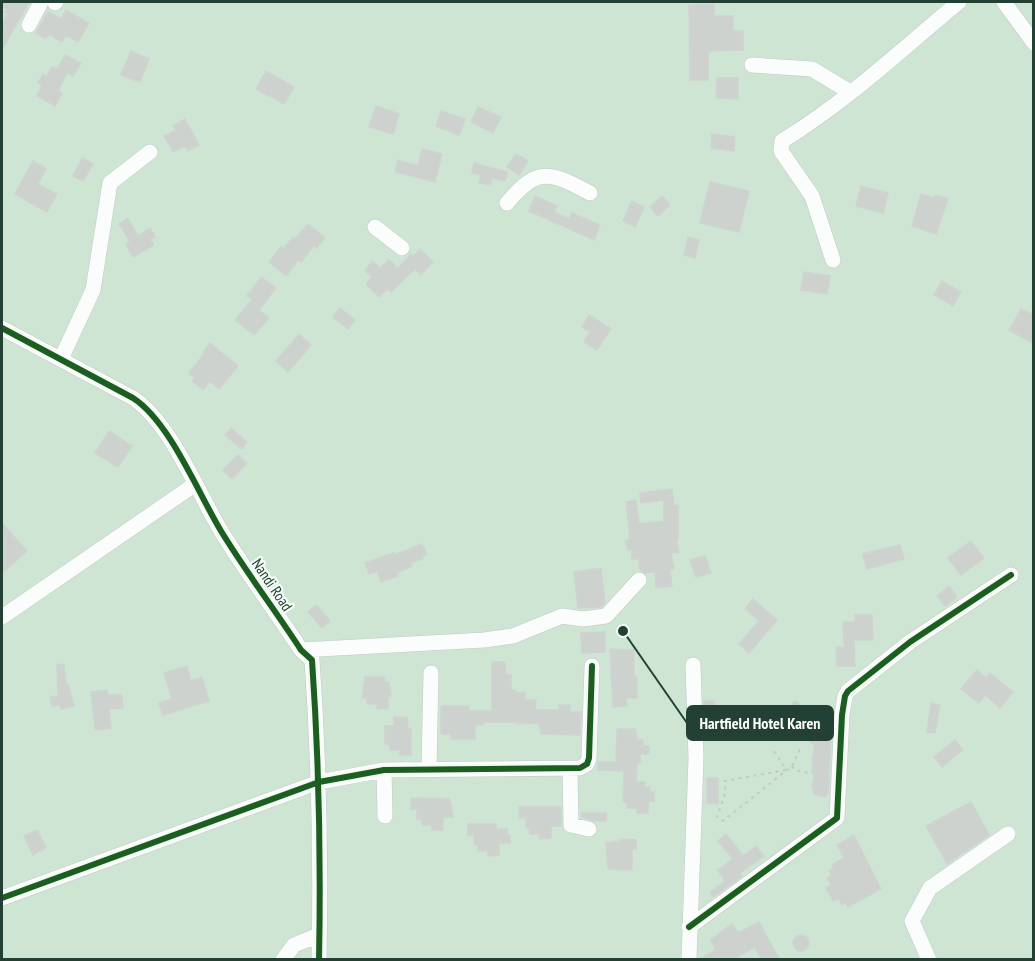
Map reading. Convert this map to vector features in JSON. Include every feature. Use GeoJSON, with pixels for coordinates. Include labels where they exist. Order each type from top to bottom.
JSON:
{"type":"FeatureCollection","features":[{"type":"Feature","properties":{"kind":"street"},"geometry":{"type":"LineString","coordinates":[[29,25],[51,2]]}},
{"type":"Feature","properties":{"kind":"street"},"geometry":{"type":"LineString","coordinates":[[833,260],[812,196],[784,159],[780,146],[782,141],[813,122],[959,2]]}},
{"type":"Feature","properties":{"kind":"street"},"geometry":{"type":"LineString","coordinates":[[1005,2],[1034,43]]}},
{"type":"Feature","properties":{"kind":"street"},"geometry":{"type":"LineString","coordinates":[[753,65],[812,69],[850,92]]}},
{"type":"Feature","properties":{"kind":"street"},"geometry":{"type":"LineString","coordinates":[[61,359],[93,290],[110,183],[150,152]]}},
{"type":"Feature","properties":{"kind":"street"},"geometry":{"type":"LineString","coordinates":[[507,202],[533,179],[543,176],[570,183],[590,193]]}},
{"type":"Feature","properties":{"kind":"street"},"geometry":{"type":"LineString","coordinates":[[375,227],[402,248]]}},
{"type":"Feature","properties":{"kind":"street","name":"Nandi Road"},"geometry":{"type":"LineString","coordinates":[[2,328],[143,405],[177,451],[220,530],[301,650],[312,660],[319,782],[321,868],[319,960]]}},
{"type":"Feature","properties":{"kind":"street"},"geometry":{"type":"LineString","coordinates":[[2,617],[195,485]]}},
{"type":"Feature","properties":{"kind":"street"},"geometry":{"type":"LineString","coordinates":[[689,927],[837,818],[842,715],[848,691],[910,642],[1011,575]]}},
{"type":"Feature","properties":{"kind":"street"},"geometry":{"type":"LineString","coordinates":[[301,650],[324,647],[455,643],[513,636],[562,616],[583,619],[606,616],[639,580]]}},
{"type":"Feature","properties":{"kind":"street"},"geometry":{"type":"LineString","coordinates":[[689,960],[696,758],[693,665]]}},
{"type":"Feature","properties":{"kind":"street"},"geometry":{"type":"LineString","coordinates":[[2,898],[319,782],[384,770],[580,768],[587,764],[590,758],[592,666]]}},
{"type":"Feature","properties":{"kind":"street"},"geometry":{"type":"LineString","coordinates":[[429,769],[431,673]]}},
{"type":"Feature","properties":{"kind":"street"},"geometry":{"type":"LineString","coordinates":[[570,768],[571,825],[589,829]]}},
{"type":"Feature","properties":{"kind":"street"},"geometry":{"type":"LineString","coordinates":[[384,770],[385,816]]}},
{"type":"Feature","properties":{"kind":"street"},"geometry":{"type":"LineString","coordinates":[[930,960],[912,921],[930,888],[1008,834]]}},
{"type":"Feature","properties":{"kind":"street"},"geometry":{"type":"LineString","coordinates":[[283,960],[294,945],[319,935]]}},
{"type":"Feature","properties":{"kind":"path"},"geometry":{"type":"LineString","coordinates":[[786,770],[725,782],[725,794],[717,818],[723,821],[792,766],[800,749]]}},
{"type":"Feature","properties":{"kind":"path"},"geometry":{"type":"LineString","coordinates":[[774,752],[786,770]]}},
{"type":"Feature","properties":{"kind":"path"},"geometry":{"type":"LineString","coordinates":[[792,766],[795,770],[808,773]]}},
{"type":"Feature","properties":{"kind":"green space"},"geometry":{"type":"Polygon","coordinates":[[[2,2],[1033,2],[1033,959],[2,960],[2,2]]]}},
{"type":"Feature","properties":{"kind":"building"},"geometry":{"type":"Polygon","coordinates":[[[2,2],[29,2],[2,50],[2,24],[8,14],[2,2]]]}},
{"type":"Feature","properties":{"kind":"building"},"geometry":{"type":"Polygon","coordinates":[[[714,4],[714,16],[733,16],[733,31],[743,31],[743,50],[708,51],[708,80],[690,80],[689,5],[714,4]]]}},
{"type":"Feature","properties":{"kind":"building"},"geometry":{"type":"Polygon","coordinates":[[[66,10],[89,23],[78,42],[66,35],[62,42],[49,34],[46,39],[36,33],[48,12],[61,19],[66,10]]]}},
{"type":"Feature","properties":{"kind":"building"},"geometry":{"type":"Polygon","coordinates":[[[131,51],[149,59],[140,82],[121,75],[131,51]]]}},
{"type":"Feature","properties":{"kind":"building"},"geometry":{"type":"Polygon","coordinates":[[[65,55],[81,63],[73,76],[67,73],[58,91],[62,93],[55,106],[37,96],[42,85],[38,83],[43,74],[47,76],[52,67],[57,69],[65,55]]]}},
{"type":"Feature","properties":{"kind":"building"},"geometry":{"type":"Polygon","coordinates":[[[266,71],[294,87],[284,104],[256,89],[266,71]]]}},
{"type":"Feature","properties":{"kind":"building"},"geometry":{"type":"Polygon","coordinates":[[[717,78],[738,78],[738,99],[716,98],[717,78]]]}},
{"type":"Feature","properties":{"kind":"building"},"geometry":{"type":"Polygon","coordinates":[[[376,106],[399,114],[393,134],[369,127],[376,106]]]}},
{"type":"Feature","properties":{"kind":"building"},"geometry":{"type":"Polygon","coordinates":[[[478,107],[501,117],[493,133],[471,122],[478,107]]]}},
{"type":"Feature","properties":{"kind":"building"},"geometry":{"type":"Polygon","coordinates":[[[441,111],[465,119],[459,135],[436,126],[441,111]]]}},
{"type":"Feature","properties":{"kind":"building"},"geometry":{"type":"Polygon","coordinates":[[[185,119],[199,145],[188,151],[185,146],[173,152],[164,136],[176,130],[173,126],[185,119]]]}},
{"type":"Feature","properties":{"kind":"building"},"geometry":{"type":"Polygon","coordinates":[[[712,134],[735,137],[734,151],[711,148],[712,134]]]}},
{"type":"Feature","properties":{"kind":"building"},"geometry":{"type":"Polygon","coordinates":[[[422,149],[442,154],[435,182],[395,172],[398,160],[418,166],[422,149]]]}},
{"type":"Feature","properties":{"kind":"building"},"geometry":{"type":"Polygon","coordinates":[[[516,154],[528,161],[519,175],[507,167],[516,154]]]}},
{"type":"Feature","properties":{"kind":"building"},"geometry":{"type":"Polygon","coordinates":[[[82,158],[93,164],[83,181],[73,176],[82,158]]]}},
{"type":"Feature","properties":{"kind":"building"},"geometry":{"type":"Polygon","coordinates":[[[33,161],[46,168],[38,184],[57,194],[47,212],[15,194],[33,161]]]}},
{"type":"Feature","properties":{"kind":"building"},"geometry":{"type":"Polygon","coordinates":[[[474,163],[508,172],[505,181],[492,178],[490,185],[479,183],[481,175],[472,173],[474,163]]]}},
{"type":"Feature","properties":{"kind":"building"},"geometry":{"type":"Polygon","coordinates":[[[710,182],[749,191],[739,232],[700,223],[710,182]]]}},
{"type":"Feature","properties":{"kind":"building"},"geometry":{"type":"Polygon","coordinates":[[[861,186],[888,193],[883,213],[856,206],[861,186]]]}},
{"type":"Feature","properties":{"kind":"building"},"geometry":{"type":"Polygon","coordinates":[[[921,194],[948,199],[936,234],[912,226],[921,194]]]}},
{"type":"Feature","properties":{"kind":"building"},"geometry":{"type":"Polygon","coordinates":[[[535,196],[557,206],[554,212],[569,219],[572,213],[600,225],[594,240],[529,211],[535,196]]]}},
{"type":"Feature","properties":{"kind":"building"},"geometry":{"type":"Polygon","coordinates":[[[662,196],[670,205],[658,216],[650,207],[662,196]]]}},
{"type":"Feature","properties":{"kind":"building"},"geometry":{"type":"Polygon","coordinates":[[[632,201],[644,207],[635,227],[623,221],[632,201]]]}},
{"type":"Feature","properties":{"kind":"building"},"geometry":{"type":"Polygon","coordinates":[[[128,218],[138,236],[150,228],[155,237],[150,239],[154,245],[133,257],[126,244],[130,241],[119,224],[128,218]]]}},
{"type":"Feature","properties":{"kind":"building"},"geometry":{"type":"Polygon","coordinates":[[[308,224],[325,238],[317,248],[314,246],[301,262],[298,260],[286,276],[269,262],[281,247],[283,249],[293,237],[295,239],[308,224]]]}},
{"type":"Feature","properties":{"kind":"building"},"geometry":{"type":"Polygon","coordinates":[[[688,237],[699,240],[695,258],[684,255],[688,237]]]}},
{"type":"Feature","properties":{"kind":"building"},"geometry":{"type":"Polygon","coordinates":[[[420,249],[433,262],[421,275],[415,269],[391,292],[387,289],[379,297],[366,284],[372,277],[365,270],[373,261],[380,268],[389,260],[398,268],[411,254],[413,256],[420,249]]]}},
{"type":"Feature","properties":{"kind":"building"},"geometry":{"type":"Polygon","coordinates":[[[804,272],[830,276],[827,294],[801,290],[804,272]]]}},
{"type":"Feature","properties":{"kind":"building"},"geometry":{"type":"Polygon","coordinates":[[[261,277],[276,288],[259,310],[269,318],[254,335],[235,320],[252,300],[247,296],[261,277]]]}},
{"type":"Feature","properties":{"kind":"building"},"geometry":{"type":"Polygon","coordinates":[[[942,281],[961,292],[953,306],[934,295],[942,281]]]}},
{"type":"Feature","properties":{"kind":"building"},"geometry":{"type":"Polygon","coordinates":[[[340,308],[355,320],[348,329],[333,317],[340,308]]]}},
{"type":"Feature","properties":{"kind":"building"},"geometry":{"type":"Polygon","coordinates":[[[1021,309],[1034,315],[1034,344],[1009,330],[1021,309]]]}},
{"type":"Feature","properties":{"kind":"building"},"geometry":{"type":"Polygon","coordinates":[[[589,315],[611,329],[597,350],[584,342],[590,332],[582,327],[589,315]]]}},
{"type":"Feature","properties":{"kind":"building"},"geometry":{"type":"Polygon","coordinates":[[[299,334],[311,345],[288,372],[276,361],[299,334]]]}},
{"type":"Feature","properties":{"kind":"building"},"geometry":{"type":"Polygon","coordinates":[[[210,343],[238,366],[219,389],[210,381],[203,390],[192,381],[195,378],[189,373],[210,343]]]}},
{"type":"Feature","properties":{"kind":"building"},"geometry":{"type":"Polygon","coordinates":[[[231,428],[247,442],[242,449],[225,435],[231,428]]]}},
{"type":"Feature","properties":{"kind":"building"},"geometry":{"type":"Polygon","coordinates":[[[109,431],[132,446],[118,467],[95,453],[109,431]]]}},
{"type":"Feature","properties":{"kind":"building"},"geometry":{"type":"Polygon","coordinates":[[[238,455],[247,463],[232,479],[223,470],[238,455]]]}},
{"type":"Feature","properties":{"kind":"building"},"geometry":{"type":"Polygon","coordinates":[[[672,489],[674,505],[678,506],[678,539],[676,539],[679,552],[671,553],[674,569],[670,570],[672,586],[656,588],[655,572],[645,573],[640,570],[639,559],[632,559],[632,549],[628,550],[625,541],[630,539],[626,502],[636,500],[639,524],[664,521],[664,500],[641,503],[640,493],[672,489]]]}},
{"type":"Feature","properties":{"kind":"building"},"geometry":{"type":"Polygon","coordinates":[[[2,523],[27,551],[2,573],[2,523]]]}},
{"type":"Feature","properties":{"kind":"building"},"geometry":{"type":"Polygon","coordinates":[[[971,541],[984,558],[961,575],[948,558],[971,541]]]}},
{"type":"Feature","properties":{"kind":"building"},"geometry":{"type":"Polygon","coordinates":[[[422,544],[427,554],[411,563],[412,566],[397,573],[398,576],[381,582],[377,571],[369,574],[365,563],[422,544]]]}},
{"type":"Feature","properties":{"kind":"building"},"geometry":{"type":"Polygon","coordinates":[[[900,545],[904,559],[867,569],[862,554],[900,545]]]}},
{"type":"Feature","properties":{"kind":"building"},"geometry":{"type":"Polygon","coordinates":[[[705,556],[711,573],[696,577],[690,560],[705,556]]]}},
{"type":"Feature","properties":{"kind":"building"},"geometry":{"type":"Polygon","coordinates":[[[601,568],[605,603],[601,607],[578,608],[574,572],[601,568]]]}},
{"type":"Feature","properties":{"kind":"building"},"geometry":{"type":"Polygon","coordinates":[[[949,586],[957,597],[945,606],[937,596],[949,586]]]}},
{"type":"Feature","properties":{"kind":"building"},"geometry":{"type":"Polygon","coordinates":[[[753,599],[777,620],[749,653],[739,644],[759,621],[745,609],[753,599]]]}},
{"type":"Feature","properties":{"kind":"building"},"geometry":{"type":"Polygon","coordinates":[[[316,605],[330,621],[322,628],[308,612],[316,605]]]}},
{"type":"Feature","properties":{"kind":"building"},"geometry":{"type":"Polygon","coordinates":[[[855,615],[872,615],[873,640],[854,640],[855,666],[837,666],[836,647],[844,647],[843,622],[855,622],[855,615]]]}},
{"type":"Feature","properties":{"kind":"building"},"geometry":{"type":"Polygon","coordinates":[[[605,632],[605,652],[582,653],[581,633],[605,632]]]}},
{"type":"Feature","properties":{"kind":"building"},"geometry":{"type":"Polygon","coordinates":[[[610,649],[634,650],[637,698],[626,698],[627,706],[613,707],[610,649]]]}},
{"type":"Feature","properties":{"kind":"building"},"geometry":{"type":"Polygon","coordinates":[[[492,662],[505,662],[506,675],[511,675],[511,690],[516,690],[516,693],[525,692],[525,700],[536,700],[535,710],[559,710],[559,705],[570,705],[570,712],[581,712],[580,735],[541,734],[539,723],[517,724],[517,722],[483,722],[483,725],[475,725],[475,739],[451,739],[451,734],[441,734],[441,706],[469,706],[469,711],[492,711],[492,662]]]}},
{"type":"Feature","properties":{"kind":"building"},"geometry":{"type":"Polygon","coordinates":[[[64,664],[66,684],[68,684],[74,706],[61,709],[60,705],[52,706],[50,697],[58,696],[57,665],[64,664]]]}},
{"type":"Feature","properties":{"kind":"building"},"geometry":{"type":"Polygon","coordinates":[[[187,666],[191,681],[202,677],[209,701],[163,715],[159,703],[172,699],[164,673],[187,666]]]}},
{"type":"Feature","properties":{"kind":"building"},"geometry":{"type":"Polygon","coordinates":[[[977,670],[986,678],[990,673],[1013,692],[1000,708],[985,695],[979,703],[961,689],[977,670]]]}},
{"type":"Feature","properties":{"kind":"building"},"geometry":{"type":"Polygon","coordinates":[[[365,677],[385,677],[384,682],[389,682],[391,696],[388,696],[388,708],[377,709],[377,704],[367,704],[367,698],[362,698],[365,677]]]}},
{"type":"Feature","properties":{"kind":"building"},"geometry":{"type":"Polygon","coordinates":[[[107,690],[108,695],[122,695],[123,708],[109,709],[111,728],[95,730],[91,692],[107,690]]]}},
{"type":"Feature","properties":{"kind":"building"},"geometry":{"type":"Polygon","coordinates":[[[704,701],[714,701],[714,733],[705,733],[704,701]]]}},
{"type":"Feature","properties":{"kind":"building"},"geometry":{"type":"Polygon","coordinates":[[[795,701],[822,723],[821,725],[831,735],[828,794],[824,797],[814,794],[812,787],[814,745],[784,721],[786,719],[782,715],[795,701]]]}},
{"type":"Feature","properties":{"kind":"building"},"geometry":{"type":"Polygon","coordinates":[[[931,703],[940,705],[935,733],[927,732],[931,703]]]}},
{"type":"Feature","properties":{"kind":"building"},"geometry":{"type":"Polygon","coordinates":[[[394,717],[407,717],[408,729],[411,729],[411,755],[400,755],[400,750],[390,750],[389,744],[385,744],[385,726],[394,726],[394,717]]]}},
{"type":"Feature","properties":{"kind":"building"},"geometry":{"type":"Polygon","coordinates":[[[617,729],[635,729],[638,740],[643,740],[643,746],[649,746],[649,754],[640,754],[636,782],[645,782],[645,787],[650,787],[650,793],[654,792],[654,801],[648,801],[648,813],[637,813],[637,808],[627,808],[627,802],[623,802],[624,771],[598,770],[598,762],[616,762],[617,729]]]}},
{"type":"Feature","properties":{"kind":"building"},"geometry":{"type":"Polygon","coordinates":[[[955,740],[963,750],[942,767],[934,757],[955,740]]]}},
{"type":"Feature","properties":{"kind":"building"},"geometry":{"type":"Polygon","coordinates":[[[707,778],[718,778],[718,804],[707,803],[707,778]]]}},
{"type":"Feature","properties":{"kind":"building"},"geometry":{"type":"Polygon","coordinates":[[[411,798],[450,799],[453,817],[443,817],[443,830],[432,830],[432,825],[422,825],[421,819],[417,819],[417,809],[411,809],[411,798]]]}},
{"type":"Feature","properties":{"kind":"building"},"geometry":{"type":"Polygon","coordinates":[[[971,802],[989,835],[947,864],[926,826],[971,802]]]}},
{"type":"Feature","properties":{"kind":"building"},"geometry":{"type":"Polygon","coordinates":[[[519,807],[561,807],[561,826],[551,826],[551,838],[540,839],[540,834],[530,834],[530,828],[526,828],[526,818],[520,818],[519,807]]]}},
{"type":"Feature","properties":{"kind":"building"},"geometry":{"type":"Polygon","coordinates":[[[582,813],[606,813],[606,821],[595,821],[582,817],[582,813]]]}},
{"type":"Feature","properties":{"kind":"building"},"geometry":{"type":"Polygon","coordinates":[[[468,824],[496,824],[496,829],[507,829],[510,843],[499,843],[499,855],[488,856],[488,851],[478,851],[478,845],[474,845],[474,835],[468,835],[468,824]]]}},
{"type":"Feature","properties":{"kind":"building"},"geometry":{"type":"Polygon","coordinates":[[[37,830],[46,848],[33,855],[24,836],[37,830]]]}},
{"type":"Feature","properties":{"kind":"building"},"geometry":{"type":"Polygon","coordinates":[[[726,834],[743,856],[756,846],[764,856],[740,873],[742,876],[713,897],[710,892],[725,881],[718,870],[733,859],[718,841],[726,834]]]}},
{"type":"Feature","properties":{"kind":"building"},"geometry":{"type":"Polygon","coordinates":[[[854,835],[881,889],[848,907],[845,903],[842,905],[839,898],[833,901],[826,888],[831,885],[827,878],[832,875],[829,871],[834,868],[832,865],[844,858],[837,845],[854,835]]]}},
{"type":"Feature","properties":{"kind":"building"},"geometry":{"type":"Polygon","coordinates":[[[620,839],[636,840],[636,849],[632,849],[632,870],[608,869],[606,843],[620,841],[620,839]]]}},
{"type":"Feature","properties":{"kind":"building"},"geometry":{"type":"Polygon","coordinates":[[[759,922],[780,960],[762,960],[755,947],[732,960],[699,960],[716,949],[710,940],[732,924],[738,933],[759,922]]]}},
{"type":"Feature","properties":{"kind":"building"},"geometry":{"type":"Polygon","coordinates":[[[801,935],[807,937],[809,943],[807,949],[801,951],[795,949],[793,943],[795,937],[801,935]]]}},
{"type":"Feature","properties":{"kind":"cycle path"},"geometry":{"type":"LineString","coordinates":[[2,328],[133,398],[146,409],[171,441],[240,561],[301,650],[312,660],[319,810],[319,960]]}},
{"type":"Feature","properties":{"kind":"cycle path"},"geometry":{"type":"LineString","coordinates":[[689,927],[837,818],[842,715],[848,691],[910,642],[1011,575]]}},
{"type":"Feature","properties":{"kind":"cycle path"},"geometry":{"type":"LineString","coordinates":[[2,898],[319,782],[384,770],[580,768],[587,764],[589,758],[592,666]]}},
{"type":"Feature","properties":{"kind":"place","name":"Hartfield Hotel Karen"},"geometry":{"type":"Point","coordinates":[623,631]}}]}
